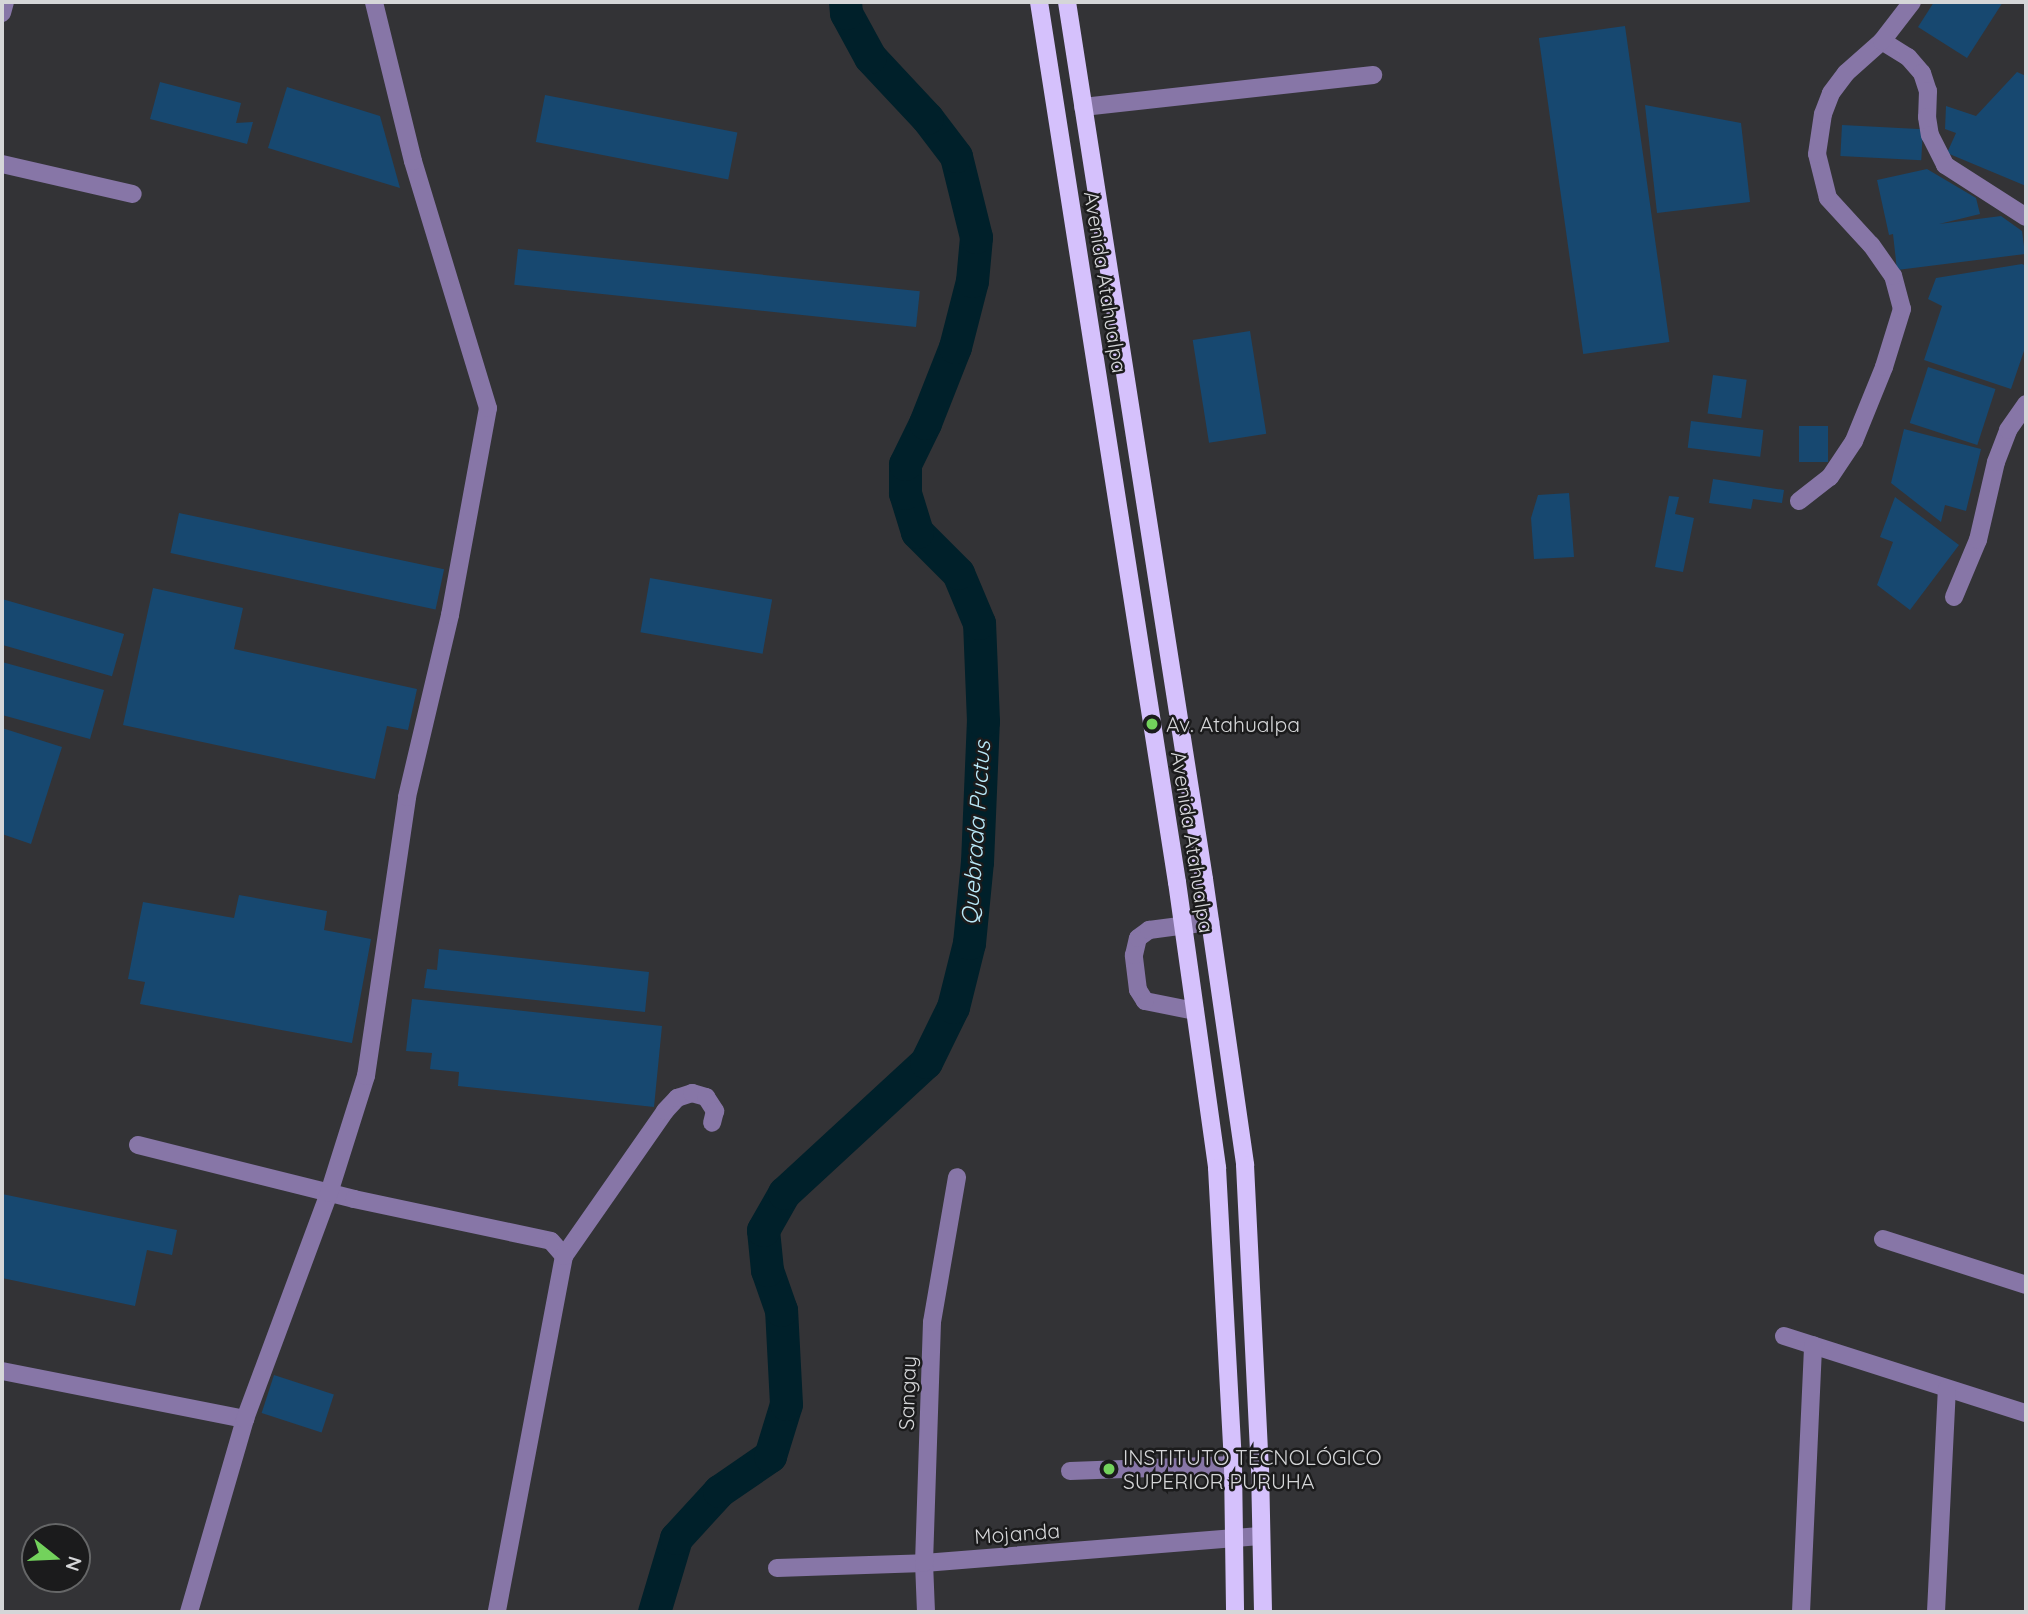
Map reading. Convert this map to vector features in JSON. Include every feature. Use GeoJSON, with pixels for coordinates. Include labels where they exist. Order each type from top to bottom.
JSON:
{"type":"FeatureCollection","features":[{"type":"Feature","properties":{"kind":"main road","name":"Avenida Atahualpa"},"geometry":{"type":"LineString","coordinates":[[1040,2],[1183,926],[1217,1168],[1233,1465],[1235,1612]]}},
{"type":"Feature","properties":{"kind":"main road","name":"Avenida Atahualpa"},"geometry":{"type":"LineString","coordinates":[[1067,2],[1210,922],[1245,1165],[1260,1468],[1262,1612]]}},
{"type":"Feature","properties":{"kind":"main road"},"geometry":{"type":"LineString","coordinates":[[1115,486],[1142,482]]}},
{"type":"Feature","properties":{"kind":"main road"},"geometry":{"type":"LineString","coordinates":[[1154,737],[1181,733]]}},
{"type":"Feature","properties":{"kind":"main road"},"geometry":{"type":"LineString","coordinates":[[1196,1020],[1224,1024]]}},
{"type":"Feature","properties":{"kind":"main road"},"geometry":{"type":"LineString","coordinates":[[1223,1274],[1250,1272]]}},
{"type":"Feature","properties":{"kind":"street"},"geometry":{"type":"LineString","coordinates":[[2,13],[5,2]]}},
{"type":"Feature","properties":{"kind":"street"},"geometry":{"type":"LineString","coordinates":[[190,1612],[245,1419],[329,1193],[366,1076],[407,797],[450,615],[488,408],[413,161],[374,2]]}},
{"type":"Feature","properties":{"kind":"street"},"geometry":{"type":"LineString","coordinates":[[1799,501],[1829,477],[1854,441],[1884,367],[1902,309],[1894,276],[1871,245],[1829,198],[1817,154],[1824,114],[1831,93],[1846,73],[1882,41],[1912,2]]}},
{"type":"Feature","properties":{"kind":"street"},"geometry":{"type":"LineString","coordinates":[[1882,41],[1908,57],[1922,73],[1928,91],[1927,117],[1930,135],[1945,164],[2026,217]]}},
{"type":"Feature","properties":{"kind":"street"},"geometry":{"type":"LineString","coordinates":[[1083,107],[1373,75]]}},
{"type":"Feature","properties":{"kind":"street"},"geometry":{"type":"LineString","coordinates":[[2,164],[133,194]]}},
{"type":"Feature","properties":{"kind":"street"},"geometry":{"type":"LineString","coordinates":[[1954,597],[1978,540],[1996,462],[2008,430],[2026,404]]}},
{"type":"Feature","properties":{"kind":"street"},"geometry":{"type":"LineString","coordinates":[[1196,1020],[1145,1001],[1138,990],[1134,955],[1138,938],[1149,930],[1210,922]]}},
{"type":"Feature","properties":{"kind":"street"},"geometry":{"type":"LineString","coordinates":[[497,1612],[564,1256],[665,1111],[677,1098],[692,1093],[706,1097],[715,1111],[712,1123]]}},
{"type":"Feature","properties":{"kind":"street"},"geometry":{"type":"LineString","coordinates":[[138,1145],[329,1193],[551,1241],[564,1256]]}},
{"type":"Feature","properties":{"kind":"street","name":"Sangay"},"geometry":{"type":"LineString","coordinates":[[926,1612],[924,1563],[932,1322],[957,1177]]}},
{"type":"Feature","properties":{"kind":"street"},"geometry":{"type":"LineString","coordinates":[[1883,1240],[2026,1285]]}},
{"type":"Feature","properties":{"kind":"street"},"geometry":{"type":"LineString","coordinates":[[1784,1336],[2026,1413]]}},
{"type":"Feature","properties":{"kind":"street"},"geometry":{"type":"LineString","coordinates":[[1801,1612],[1812,1345]]}},
{"type":"Feature","properties":{"kind":"street"},"geometry":{"type":"LineString","coordinates":[[2,1371],[245,1419]]}},
{"type":"Feature","properties":{"kind":"street"},"geometry":{"type":"LineString","coordinates":[[1936,1612],[1947,1389]]}},
{"type":"Feature","properties":{"kind":"street"},"geometry":{"type":"LineString","coordinates":[[1070,1471],[1233,1465]]}},
{"type":"Feature","properties":{"kind":"street","name":"Mojanda"},"geometry":{"type":"LineString","coordinates":[[777,1568],[924,1563],[1260,1536]]}},
{"type":"Feature","properties":{"kind":"building"},"geometry":{"type":"Polygon","coordinates":[[[1934,2],[2003,2],[1967,58],[1918,27],[1934,2]]]}},
{"type":"Feature","properties":{"kind":"building"},"geometry":{"type":"Polygon","coordinates":[[[1625,26],[1669,342],[1583,354],[1539,38],[1625,26]]]}},
{"type":"Feature","properties":{"kind":"building"},"geometry":{"type":"Polygon","coordinates":[[[2017,72],[2026,76],[2026,186],[1947,153],[1956,133],[1945,129],[1946,106],[1976,116],[2017,72]]]}},
{"type":"Feature","properties":{"kind":"building"},"geometry":{"type":"Polygon","coordinates":[[[160,82],[241,103],[236,123],[253,122],[247,144],[150,119],[160,82]]]}},
{"type":"Feature","properties":{"kind":"building"},"geometry":{"type":"Polygon","coordinates":[[[287,87],[380,116],[400,188],[268,148],[287,87]]]}},
{"type":"Feature","properties":{"kind":"building"},"geometry":{"type":"Polygon","coordinates":[[[545,95],[737,132],[728,180],[536,142],[545,95]]]}},
{"type":"Feature","properties":{"kind":"building"},"geometry":{"type":"Polygon","coordinates":[[[1645,105],[1741,123],[1750,202],[1657,213],[1645,105]]]}},
{"type":"Feature","properties":{"kind":"building"},"geometry":{"type":"Polygon","coordinates":[[[1842,125],[1923,129],[1921,160],[1840,156],[1842,125]]]}},
{"type":"Feature","properties":{"kind":"building"},"geometry":{"type":"Polygon","coordinates":[[[1927,169],[1976,198],[1980,214],[1939,224],[2001,216],[2022,231],[2025,254],[1897,270],[1893,234],[1889,235],[1877,180],[1927,169]]]}},
{"type":"Feature","properties":{"kind":"building"},"geometry":{"type":"Polygon","coordinates":[[[518,249],[920,291],[916,327],[514,285],[518,249]]]}},
{"type":"Feature","properties":{"kind":"building"},"geometry":{"type":"Polygon","coordinates":[[[2022,264],[2026,266],[2026,345],[2011,389],[1924,360],[1942,306],[1928,299],[1936,278],[2022,264]]]}},
{"type":"Feature","properties":{"kind":"building"},"geometry":{"type":"Polygon","coordinates":[[[1250,331],[1266,434],[1209,443],[1193,340],[1250,331]]]}},
{"type":"Feature","properties":{"kind":"building"},"geometry":{"type":"Polygon","coordinates":[[[1928,367],[1996,389],[1977,445],[1910,423],[1928,367]]]}},
{"type":"Feature","properties":{"kind":"building"},"geometry":{"type":"Polygon","coordinates":[[[1713,375],[1747,380],[1741,418],[1708,414],[1713,375]]]}},
{"type":"Feature","properties":{"kind":"building"},"geometry":{"type":"Polygon","coordinates":[[[1691,421],[1763,430],[1760,457],[1688,448],[1691,421]]]}},
{"type":"Feature","properties":{"kind":"building"},"geometry":{"type":"Polygon","coordinates":[[[1799,426],[1828,426],[1828,462],[1799,462],[1799,426]]]}},
{"type":"Feature","properties":{"kind":"building"},"geometry":{"type":"Polygon","coordinates":[[[1904,429],[1981,449],[1966,511],[1945,505],[1941,522],[1891,483],[1904,429]]]}},
{"type":"Feature","properties":{"kind":"building"},"geometry":{"type":"Polygon","coordinates":[[[1713,479],[1784,490],[1782,503],[1753,499],[1751,509],[1709,503],[1713,479]]]}},
{"type":"Feature","properties":{"kind":"building"},"geometry":{"type":"Polygon","coordinates":[[[1569,493],[1574,557],[1534,559],[1531,518],[1538,495],[1569,493]]]}},
{"type":"Feature","properties":{"kind":"building"},"geometry":{"type":"Polygon","coordinates":[[[1669,496],[1679,497],[1675,514],[1694,518],[1683,572],[1655,567],[1669,496]]]}},
{"type":"Feature","properties":{"kind":"building"},"geometry":{"type":"Polygon","coordinates":[[[1895,497],[1959,545],[1910,610],[1877,585],[1893,542],[1880,537],[1895,497]]]}},
{"type":"Feature","properties":{"kind":"building"},"geometry":{"type":"Polygon","coordinates":[[[179,513],[444,569],[436,609],[170,553],[179,513]]]}},
{"type":"Feature","properties":{"kind":"building"},"geometry":{"type":"Polygon","coordinates":[[[650,578],[772,600],[763,654],[640,632],[650,578]]]}},
{"type":"Feature","properties":{"kind":"building"},"geometry":{"type":"Polygon","coordinates":[[[153,588],[243,608],[234,649],[417,689],[408,730],[387,726],[375,779],[123,725],[153,588]]]}},
{"type":"Feature","properties":{"kind":"building"},"geometry":{"type":"Polygon","coordinates":[[[2,599],[124,634],[112,676],[2,645],[2,599]]]}},
{"type":"Feature","properties":{"kind":"building"},"geometry":{"type":"Polygon","coordinates":[[[2,662],[104,690],[90,739],[2,715],[2,662]]]}},
{"type":"Feature","properties":{"kind":"building"},"geometry":{"type":"Polygon","coordinates":[[[2,728],[62,747],[31,844],[2,834],[2,728]]]}},
{"type":"Feature","properties":{"kind":"building"},"geometry":{"type":"Polygon","coordinates":[[[239,895],[327,911],[324,930],[371,939],[352,1043],[140,1004],[145,982],[128,979],[143,902],[234,918],[239,895]]]}},
{"type":"Feature","properties":{"kind":"building"},"geometry":{"type":"Polygon","coordinates":[[[439,949],[649,972],[645,1012],[424,988],[427,969],[437,970],[439,949]]]}},
{"type":"Feature","properties":{"kind":"building"},"geometry":{"type":"Polygon","coordinates":[[[412,999],[662,1026],[654,1107],[458,1086],[459,1072],[430,1069],[432,1053],[406,1051],[412,999]]]}},
{"type":"Feature","properties":{"kind":"building"},"geometry":{"type":"Polygon","coordinates":[[[2,1194],[177,1230],[172,1255],[147,1250],[135,1306],[2,1278],[2,1194]]]}},
{"type":"Feature","properties":{"kind":"building"},"geometry":{"type":"Polygon","coordinates":[[[274,1375],[334,1394],[322,1433],[262,1413],[274,1375]]]}},
{"type":"Feature","properties":{"kind":"waterway","name":"Quebrada Puctus"},"geometry":{"type":"LineString","coordinates":[[654,1612],[676,1538],[719,1491],[770,1456],[786,1404],[781,1310],[767,1270],[763,1230],[784,1193],[926,1062],[953,1007],[969,943],[977,862],[983,721],[979,623],[958,573],[917,532],[905,493],[905,464],[925,423],[955,347],[972,281],[976,237],[956,156],[927,118],[870,57],[846,13],[845,2]]}},
{"type":"Feature","properties":{"kind":"place","name":"Av. Atahualpa"},"geometry":{"type":"Point","coordinates":[1152,724]}},
{"type":"Feature","properties":{"kind":"place","name":"INSTITUTO TECNOLÓGICO SUPERIOR PURUHA"},"geometry":{"type":"Point","coordinates":[1109,1469]}}]}
